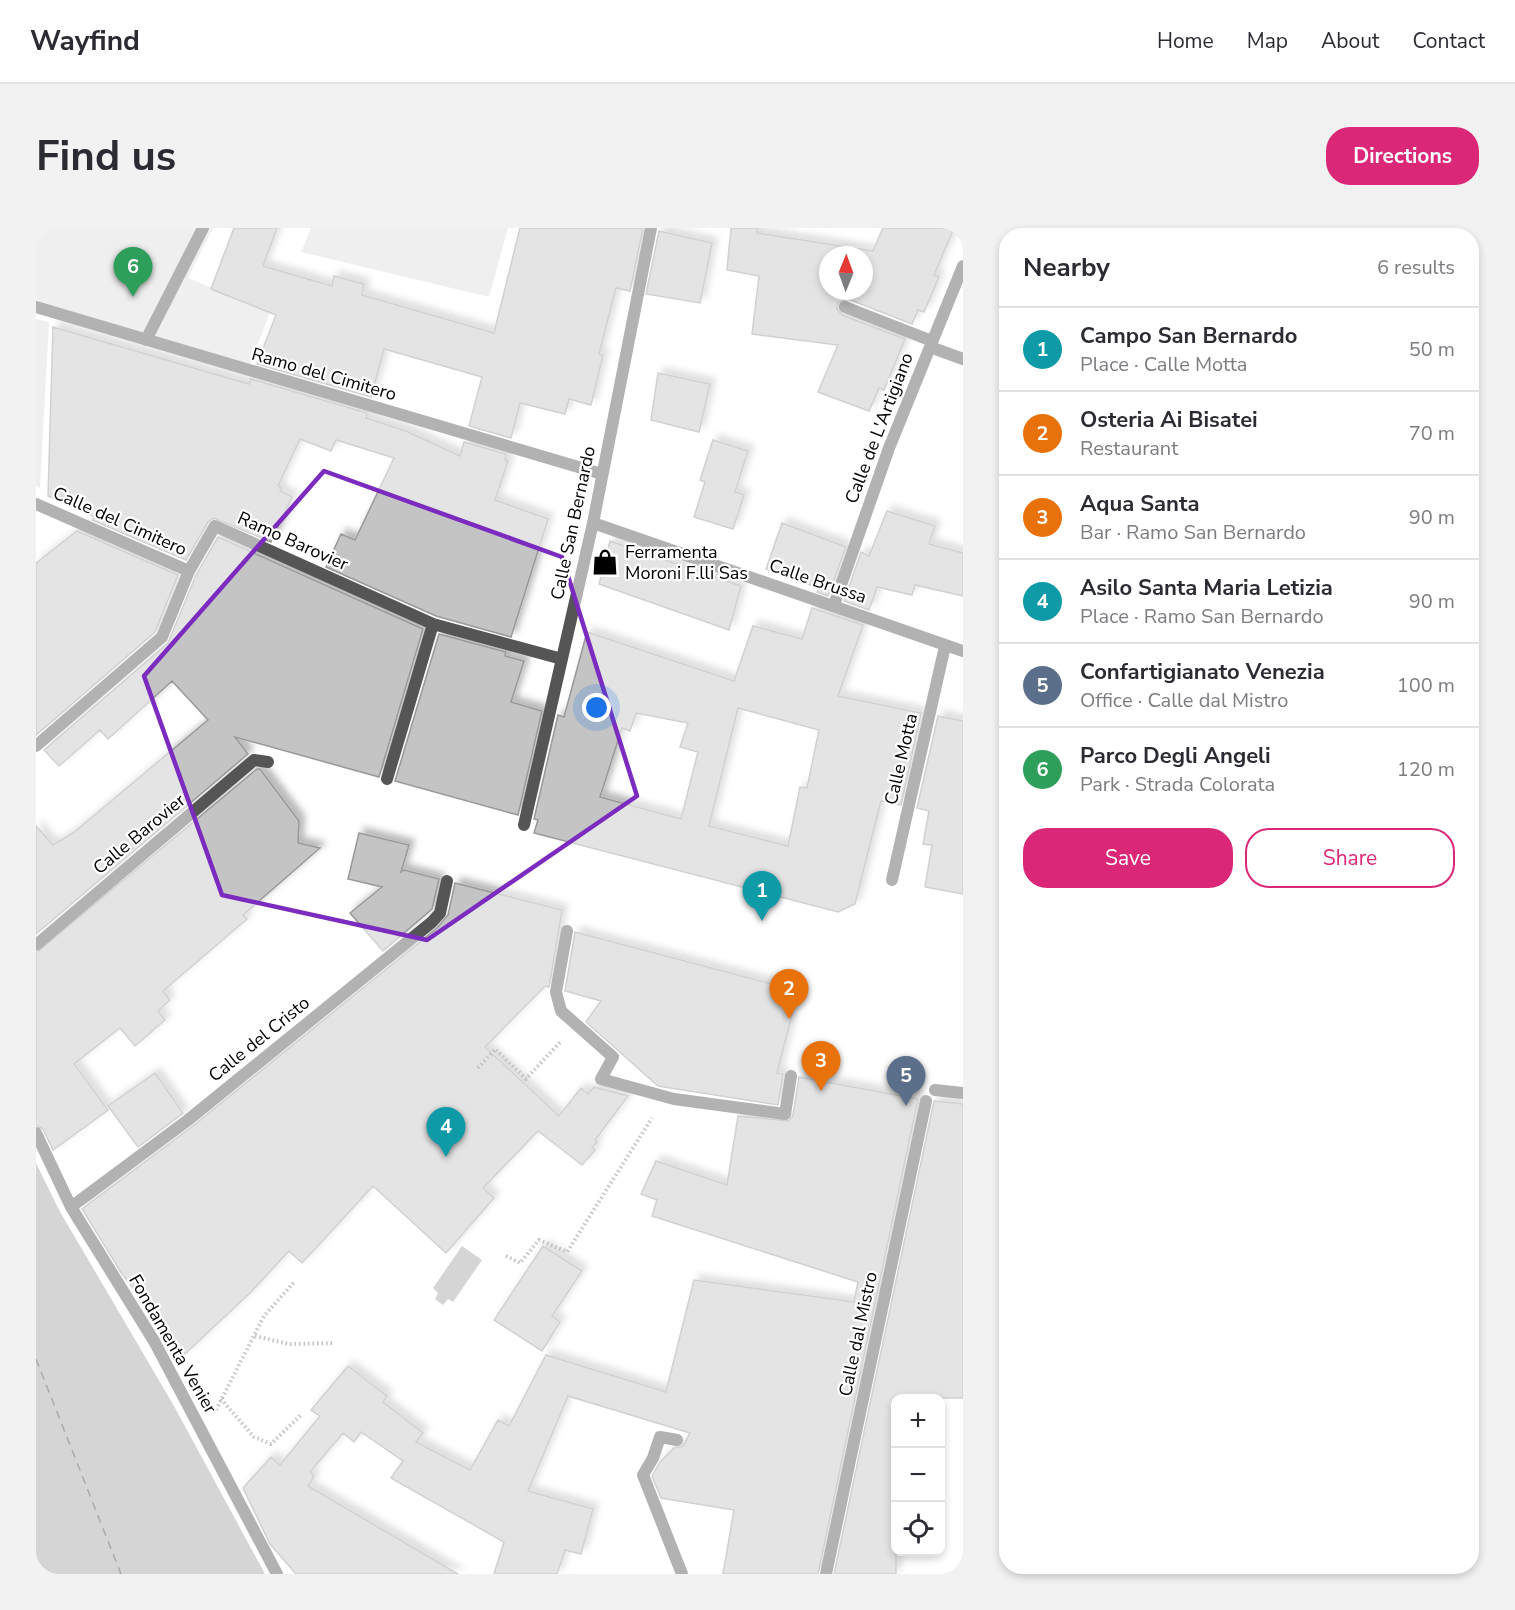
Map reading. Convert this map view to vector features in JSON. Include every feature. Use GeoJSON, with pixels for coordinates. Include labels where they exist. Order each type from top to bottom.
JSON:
{"type":"FeatureCollection","features":[{"type":"Feature","properties":{"kind":"street"},"geometry":{"type":"LineString","coordinates":[[146,340],[203,228]]}},
{"type":"Feature","properties":{"kind":"street","name":"Calle San Bernardo"},"geometry":{"type":"LineString","coordinates":[[524,825],[593,523],[651,228]]}},
{"type":"Feature","properties":{"kind":"street","name":"Calle de L'Artigiano"},"geometry":{"type":"LineString","coordinates":[[834,605],[889,448],[963,266]]}},
{"type":"Feature","properties":{"kind":"street","name":"Ramo del Cimitero"},"geometry":{"type":"LineString","coordinates":[[36,307],[602,474]]}},
{"type":"Feature","properties":{"kind":"street"},"geometry":{"type":"LineString","coordinates":[[845,307],[963,358]]}},
{"type":"Feature","properties":{"kind":"street","name":"Calle del Cimitero"},"geometry":{"type":"LineString","coordinates":[[36,504],[189,571]]}},
{"type":"Feature","properties":{"kind":"street","name":"Calle Brussa"},"geometry":{"type":"LineString","coordinates":[[593,523],[963,651]]}},
{"type":"Feature","properties":{"kind":"street","name":"Ramo Barovier"},"geometry":{"type":"LineString","coordinates":[[36,746],[162,637],[189,571],[215,526],[433,624],[562,659]]}},
{"type":"Feature","properties":{"kind":"street"},"geometry":{"type":"LineString","coordinates":[[387,779],[433,624]]}},
{"type":"Feature","properties":{"kind":"street","name":"Calle Motta"},"geometry":{"type":"LineString","coordinates":[[892,880],[945,646]]}},
{"type":"Feature","properties":{"kind":"street","name":"Calle Barovier"},"geometry":{"type":"LineString","coordinates":[[36,945],[254,760],[268,762]]}},
{"type":"Feature","properties":{"kind":"street","name":"Calle del Cristo"},"geometry":{"type":"LineString","coordinates":[[70,1207],[188,1120],[432,922],[440,913],[447,881]]}},
{"type":"Feature","properties":{"kind":"street"},"geometry":{"type":"LineString","coordinates":[[567,931],[556,992],[561,1011],[613,1057],[601,1079],[666,1097],[785,1114],[791,1076]]}},
{"type":"Feature","properties":{"kind":"street"},"geometry":{"type":"LineString","coordinates":[[935,1090],[963,1094]]}},
{"type":"Feature","properties":{"kind":"street","name":"Calle dal Mistro"},"geometry":{"type":"LineString","coordinates":[[826,1574],[926,1101]]}},
{"type":"Feature","properties":{"kind":"street","name":"Fondamenta Venier"},"geometry":{"type":"LineString","coordinates":[[36,1133],[70,1207],[154,1341],[277,1574]]}},
{"type":"Feature","properties":{"kind":"street"},"geometry":{"type":"LineString","coordinates":[[677,1440],[660,1437],[653,1458],[643,1475],[682,1574]]}},
{"type":"Feature","properties":{"kind":"path"},"geometry":{"type":"LineString","coordinates":[[477,1068],[495,1050],[526,1079],[577,1024]]}},
{"type":"Feature","properties":{"kind":"path"},"geometry":{"type":"LineString","coordinates":[[506,1256],[520,1263],[539,1240],[567,1252],[666,1097]]}},
{"type":"Feature","properties":{"kind":"path"},"geometry":{"type":"LineString","coordinates":[[200,1428],[215,1413],[264,1316],[295,1281]]}},
{"type":"Feature","properties":{"kind":"path"},"geometry":{"type":"LineString","coordinates":[[255,1336],[289,1344],[334,1343]]}},
{"type":"Feature","properties":{"kind":"path"},"geometry":{"type":"LineString","coordinates":[[221,1400],[254,1437],[271,1444],[302,1414]]}},
{"type":"Feature","properties":{"kind":"highlighted area"},"geometry":{"type":"Polygon","coordinates":[[[324,471],[562,557],[637,796],[427,940],[222,895],[144,676],[324,471]]]}},
{"type":"Feature","properties":{"kind":"shaded area"},"geometry":{"type":"Polygon","coordinates":[[[36,228],[213,228],[188,278],[270,312],[248,370],[36,307],[36,228]]]}},
{"type":"Feature","properties":{"kind":"shaded area"},"geometry":{"type":"Polygon","coordinates":[[[311,228],[508,228],[489,297],[301,252],[311,228]]]}},
{"type":"Feature","properties":{"kind":"shaded area"},"geometry":{"type":"Polygon","coordinates":[[[36,319],[49,322],[40,488],[36,486],[36,319]]]}},
{"type":"Feature","properties":{"kind":"shaded area"},"geometry":{"type":"Polygon","coordinates":[[[36,1163],[59,1210],[174,1406],[265,1574],[36,1574],[36,1163]]]}},
{"type":"Feature","properties":{"kind":"shaded area"},"geometry":{"type":"Polygon","coordinates":[[[462,1246],[482,1260],[453,1302],[448,1299],[443,1305],[435,1299],[438,1293],[433,1288],[462,1246]]]}},
{"type":"Feature","properties":{"kind":"building"},"geometry":{"type":"Polygon","coordinates":[[[234,228],[277,228],[263,266],[332,286],[334,276],[364,284],[362,295],[494,333],[520,228],[643,228],[630,291],[616,288],[599,354],[603,355],[591,405],[569,399],[565,414],[520,403],[511,438],[469,426],[482,377],[384,349],[371,397],[257,364],[276,315],[211,289],[234,228]]]}},
{"type":"Feature","properties":{"kind":"building"},"geometry":{"type":"Polygon","coordinates":[[[731,228],[757,228],[757,233],[841,246],[819,246],[819,300],[846,300],[838,303],[837,309],[842,315],[905,339],[884,390],[879,388],[869,411],[818,392],[838,345],[752,334],[759,276],[727,270],[731,228]]]}},
{"type":"Feature","properties":{"kind":"building"},"geometry":{"type":"Polygon","coordinates":[[[883,228],[954,228],[934,275],[939,277],[924,312],[918,310],[912,324],[851,300],[873,300],[873,251],[883,228]]]}},
{"type":"Feature","properties":{"kind":"building"},"geometry":{"type":"Polygon","coordinates":[[[659,231],[712,243],[700,303],[646,294],[659,231]]]}},
{"type":"Feature","properties":{"kind":"building"},"geometry":{"type":"Polygon","coordinates":[[[53,327],[249,384],[251,379],[367,413],[366,418],[406,431],[460,456],[464,442],[506,454],[505,460],[508,461],[495,500],[548,519],[511,637],[436,616],[326,567],[341,534],[355,540],[394,458],[336,440],[331,451],[300,439],[278,486],[282,488],[280,491],[292,497],[271,542],[214,518],[208,522],[186,560],[92,520],[95,517],[48,496],[53,327]]]}},
{"type":"Feature","properties":{"kind":"building"},"geometry":{"type":"Polygon","coordinates":[[[658,373],[710,384],[699,432],[651,420],[658,373]]]}},
{"type":"Feature","properties":{"kind":"building"},"geometry":{"type":"Polygon","coordinates":[[[713,440],[748,451],[735,492],[744,495],[733,529],[694,517],[705,482],[700,480],[713,440]]]}},
{"type":"Feature","properties":{"kind":"building"},"geometry":{"type":"Polygon","coordinates":[[[887,511],[935,526],[929,544],[963,553],[963,596],[915,585],[912,595],[877,587],[869,610],[844,601],[861,552],[869,556],[887,511]]]}},
{"type":"Feature","properties":{"kind":"building"},"geometry":{"type":"Polygon","coordinates":[[[782,523],[846,547],[828,596],[817,592],[819,588],[766,569],[782,523]]]}},
{"type":"Feature","properties":{"kind":"building"},"geometry":{"type":"Polygon","coordinates":[[[77,531],[178,575],[155,632],[36,735],[36,563],[77,531]]]}},
{"type":"Feature","properties":{"kind":"building"},"geometry":{"type":"Polygon","coordinates":[[[218,537],[423,629],[379,777],[235,737],[248,754],[36,934],[36,826],[53,845],[73,833],[208,720],[172,681],[108,739],[100,730],[59,766],[44,750],[168,643],[196,575],[218,537]]]}},
{"type":"Feature","properties":{"kind":"building"},"geometry":{"type":"Polygon","coordinates":[[[610,541],[741,586],[729,630],[599,584],[610,541]]]}},
{"type":"Feature","properties":{"kind":"building"},"geometry":{"type":"Polygon","coordinates":[[[812,608],[863,625],[838,696],[921,713],[901,805],[881,801],[855,904],[838,912],[534,833],[538,820],[534,819],[558,715],[564,717],[587,632],[734,681],[753,626],[802,639],[812,608]],[[738,708],[709,826],[788,846],[800,787],[807,788],[819,730],[738,708]],[[636,713],[630,731],[622,728],[600,797],[681,819],[698,752],[680,747],[688,723],[636,713]]]}},
{"type":"Feature","properties":{"kind":"building"},"geometry":{"type":"Polygon","coordinates":[[[439,634],[506,652],[505,656],[524,661],[511,702],[542,711],[518,815],[395,781],[439,634]]]}},
{"type":"Feature","properties":{"kind":"building"},"geometry":{"type":"Polygon","coordinates":[[[938,716],[963,721],[963,894],[925,887],[932,845],[923,844],[929,811],[917,808],[938,716]]]}},
{"type":"Feature","properties":{"kind":"building"},"geometry":{"type":"Polygon","coordinates":[[[257,769],[260,769],[299,821],[298,843],[320,848],[243,915],[247,919],[163,991],[170,1000],[158,1011],[165,1020],[135,1046],[120,1028],[74,1064],[108,1110],[53,1150],[43,1129],[36,1125],[36,953],[257,769]]]}},
{"type":"Feature","properties":{"kind":"building"},"geometry":{"type":"Polygon","coordinates":[[[359,833],[409,845],[401,872],[404,870],[439,879],[432,909],[383,951],[350,913],[382,887],[348,879],[359,833]]]}},
{"type":"Feature","properties":{"kind":"building"},"geometry":{"type":"Polygon","coordinates":[[[455,883],[562,910],[549,987],[545,986],[485,1047],[559,1116],[581,1088],[588,1094],[594,1087],[628,1096],[595,1140],[597,1142],[592,1147],[595,1150],[582,1165],[538,1131],[483,1188],[494,1198],[446,1253],[373,1186],[302,1263],[289,1251],[251,1292],[185,1354],[122,1274],[82,1209],[193,1126],[437,928],[448,915],[455,883]]]}},
{"type":"Feature","properties":{"kind":"building"},"geometry":{"type":"Polygon","coordinates":[[[575,932],[798,991],[777,1073],[783,1074],[778,1105],[658,1086],[586,1022],[601,1001],[565,991],[575,932]]]}},
{"type":"Feature","properties":{"kind":"building"},"geometry":{"type":"Polygon","coordinates":[[[155,1073],[183,1113],[138,1147],[108,1106],[155,1073]]]}},
{"type":"Feature","properties":{"kind":"building"},"geometry":{"type":"Polygon","coordinates":[[[799,1077],[918,1099],[818,1574],[723,1574],[734,1510],[661,1498],[652,1476],[660,1462],[674,1448],[683,1446],[690,1433],[568,1396],[528,1491],[593,1509],[581,1554],[565,1550],[557,1574],[494,1574],[504,1542],[391,1478],[403,1461],[361,1432],[354,1442],[343,1433],[310,1472],[314,1476],[308,1486],[458,1574],[296,1574],[270,1544],[243,1488],[271,1457],[280,1465],[320,1416],[311,1410],[348,1366],[387,1396],[383,1402],[423,1433],[416,1442],[470,1470],[498,1420],[509,1426],[546,1355],[666,1392],[694,1280],[854,1302],[858,1282],[652,1216],[657,1200],[641,1194],[656,1161],[727,1185],[738,1116],[789,1121],[793,1115],[799,1077]]]}},
{"type":"Feature","properties":{"kind":"building"},"geometry":{"type":"Polygon","coordinates":[[[934,1101],[963,1104],[963,1398],[945,1398],[945,1394],[891,1394],[891,1556],[896,1556],[896,1574],[834,1574],[934,1101]]]}},
{"type":"Feature","properties":{"kind":"building"},"geometry":{"type":"Polygon","coordinates":[[[543,1246],[582,1271],[552,1316],[560,1322],[542,1351],[494,1320],[543,1246]]]}},
{"type":"Feature","properties":{"kind":"ferry route"},"geometry":{"type":"LineString","coordinates":[[36,1359],[121,1574]]}},
{"type":"Feature","properties":{"kind":"place","name":"Parco Degli Angeli"},"geometry":{"type":"Point","coordinates":[133,297]}},
{"type":"Feature","properties":{"kind":"place","name":"Ferramenta Moroni F.lli Sas"},"geometry":{"type":"Point","coordinates":[605,562]}},
{"type":"Feature","properties":{"kind":"place","name":"Campo San Bernardo"},"geometry":{"type":"Point","coordinates":[762,921]}},
{"type":"Feature","properties":{"kind":"place","name":"Osteria Ai Bisatei"},"geometry":{"type":"Point","coordinates":[789,1019]}},
{"type":"Feature","properties":{"kind":"place","name":"Aqua Santa"},"geometry":{"type":"Point","coordinates":[821,1091]}},
{"type":"Feature","properties":{"kind":"place","name":"Confartigianato Venezia"},"geometry":{"type":"Point","coordinates":[906,1106]}},
{"type":"Feature","properties":{"kind":"place","name":"Asilo Santa Maria Letizia"},"geometry":{"type":"Point","coordinates":[446,1157]}}]}
